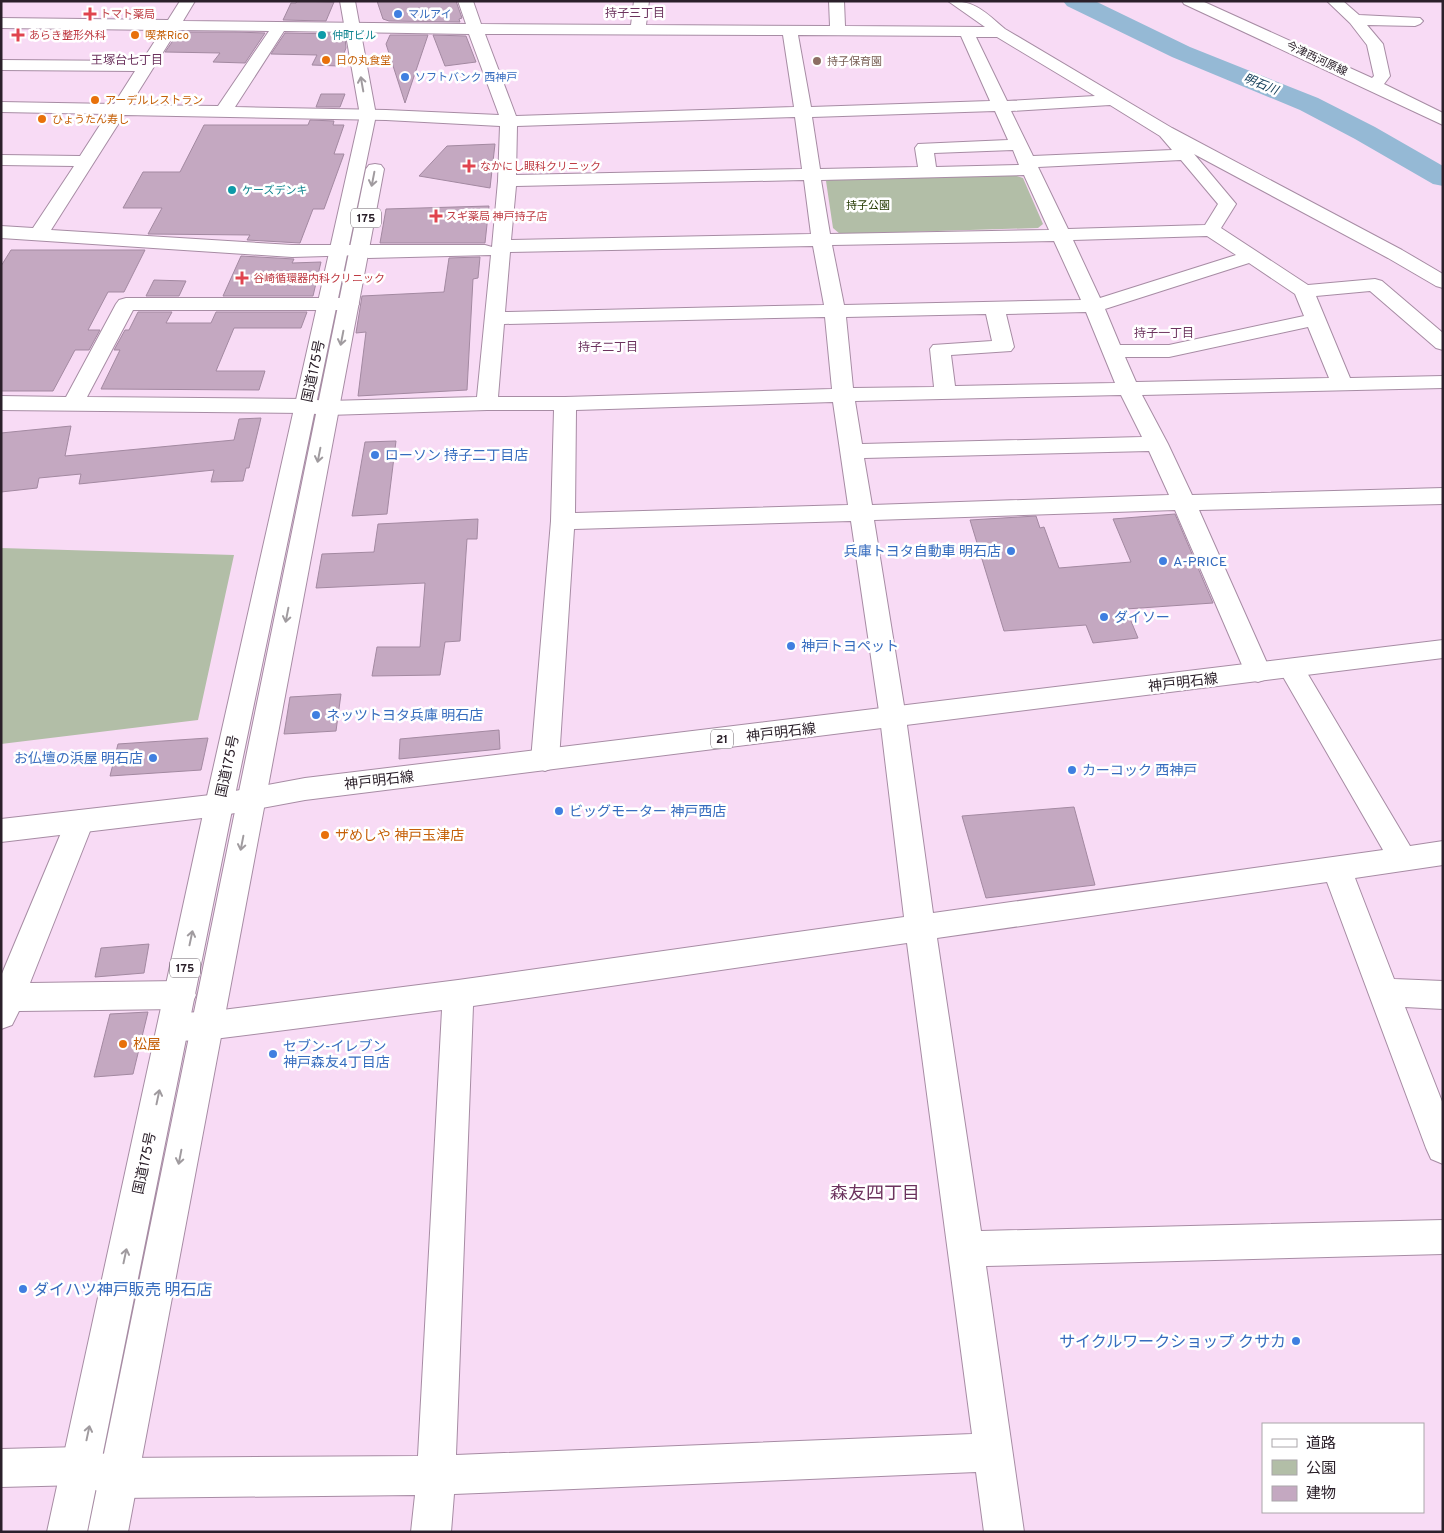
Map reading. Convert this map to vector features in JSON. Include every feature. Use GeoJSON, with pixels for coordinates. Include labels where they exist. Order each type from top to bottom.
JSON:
{"type":"FeatureCollection","features":[{"type":"Feature","properties":{"kind":"main road"},"geometry":{"type":"LineString","coordinates":[[39,234],[188,1]]}},
{"type":"Feature","properties":{"kind":"main road","name":"国道175号"},"geometry":{"type":"LineString","coordinates":[[67,1532],[219,805],[317,407],[364,251],[379,147],[379,109],[365,28],[347,1]]}},
{"type":"Feature","properties":{"kind":"main road"},"geometry":{"type":"LineString","coordinates":[[465,1],[509,122],[507,181],[493,248],[496,318],[488,403]]}},
{"type":"Feature","properties":{"kind":"main road"},"geometry":{"type":"LineString","coordinates":[[638,31],[642,1]]}},
{"type":"Feature","properties":{"kind":"main road"},"geometry":{"type":"LineString","coordinates":[[836,1],[838,31]]}},
{"type":"Feature","properties":{"kind":"main road"},"geometry":{"type":"LineString","coordinates":[[955,1],[981,16],[1000,32],[1166,132],[1396,254],[1443,282]]}},
{"type":"Feature","properties":{"kind":"main road","name":"今津西河原線"},"geometry":{"type":"LineString","coordinates":[[1189,1],[1374,86],[1443,120]]}},
{"type":"Feature","properties":{"kind":"main road"},"geometry":{"type":"LineString","coordinates":[[1334,1],[1355,20],[1374,44],[1382,76],[1374,86]]}},
{"type":"Feature","properties":{"kind":"main road"},"geometry":{"type":"LineString","coordinates":[[1355,20],[1415,21]]}},
{"type":"Feature","properties":{"kind":"main road"},"geometry":{"type":"LineString","coordinates":[[1,23],[475,30],[1000,32]]}},
{"type":"Feature","properties":{"kind":"main road"},"geometry":{"type":"LineString","coordinates":[[224,112],[280,26]]}},
{"type":"Feature","properties":{"kind":"main road"},"geometry":{"type":"LineString","coordinates":[[966,31],[1094,306],[1128,389],[1157,444],[1184,502],[1258,672]]}},
{"type":"Feature","properties":{"kind":"main road"},"geometry":{"type":"LineString","coordinates":[[790,32],[821,240],[834,312],[843,395],[894,718],[920,927],[1004,1532]]}},
{"type":"Feature","properties":{"kind":"main road"},"geometry":{"type":"LineString","coordinates":[[1,65],[147,66]]}},
{"type":"Feature","properties":{"kind":"main road"},"geometry":{"type":"LineString","coordinates":[[1,107],[224,112],[379,109],[509,122],[1002,106],[1112,100]]}},
{"type":"Feature","properties":{"kind":"main road","name":"国道175号"},"geometry":{"type":"LineString","coordinates":[[108,1532],[250,800],[317,407],[327,304],[338,250],[379,109]]}},
{"type":"Feature","properties":{"kind":"main road"},"geometry":{"type":"LineString","coordinates":[[1166,132],[1227,204],[1211,230]]}},
{"type":"Feature","properties":{"kind":"main road"},"geometry":{"type":"LineString","coordinates":[[928,173],[924,148],[1026,159]]}},
{"type":"Feature","properties":{"kind":"main road"},"geometry":{"type":"LineString","coordinates":[[507,181],[928,173],[1026,159],[1185,155]]}},
{"type":"Feature","properties":{"kind":"main road"},"geometry":{"type":"LineString","coordinates":[[1,160],[86,161]]}},
{"type":"Feature","properties":{"kind":"main road"},"geometry":{"type":"LineString","coordinates":[[1,232],[292,251],[364,251],[1211,230],[1304,291],[1342,384]]}},
{"type":"Feature","properties":{"kind":"main road"},"geometry":{"type":"LineString","coordinates":[[496,318],[1094,306],[1252,256]]}},
{"type":"Feature","properties":{"kind":"main road"},"geometry":{"type":"LineString","coordinates":[[1304,291],[1375,285],[1443,344]]}},
{"type":"Feature","properties":{"kind":"main road"},"geometry":{"type":"LineString","coordinates":[[73,404],[126,304],[349,304]]}},
{"type":"Feature","properties":{"kind":"main road"},"geometry":{"type":"LineString","coordinates":[[945,392],[940,350],[1004,347],[995,308]]}},
{"type":"Feature","properties":{"kind":"main road"},"geometry":{"type":"LineString","coordinates":[[1112,351],[1169,351],[1316,319]]}},
{"type":"Feature","properties":{"kind":"main road"},"geometry":{"type":"LineString","coordinates":[[1,403],[317,407],[488,403],[565,404],[945,392],[1443,382]]}},
{"type":"Feature","properties":{"kind":"main road"},"geometry":{"type":"LineString","coordinates":[[546,760],[563,521],[565,404]]}},
{"type":"Feature","properties":{"kind":"main road"},"geometry":{"type":"LineString","coordinates":[[852,451],[1157,444]]}},
{"type":"Feature","properties":{"kind":"main road"},"geometry":{"type":"LineString","coordinates":[[563,521],[1443,496]]}},
{"type":"Feature","properties":{"kind":"main road","name":"神戸明石線"},"geometry":{"type":"LineString","coordinates":[[1,831],[219,805],[308,789],[1443,649]]}},
{"type":"Feature","properties":{"kind":"main road"},"geometry":{"type":"LineString","coordinates":[[1291,668],[1403,859]]}},
{"type":"Feature","properties":{"kind":"main road"},"geometry":{"type":"LineString","coordinates":[[80,821],[4,1003],[180,995]]}},
{"type":"Feature","properties":{"kind":"main road"},"geometry":{"type":"LineString","coordinates":[[173,1027],[206,1026],[458,994],[1443,853]]}},
{"type":"Feature","properties":{"kind":"main road"},"geometry":{"type":"LineString","coordinates":[[1336,867],[1443,1148]]}},
{"type":"Feature","properties":{"kind":"main road"},"geometry":{"type":"LineString","coordinates":[[1383,992],[1443,995]]}},
{"type":"Feature","properties":{"kind":"main road"},"geometry":{"type":"LineString","coordinates":[[431,1532],[436,1475],[458,994]]}},
{"type":"Feature","properties":{"kind":"main road"},"geometry":{"type":"LineString","coordinates":[[966,1249],[1443,1237]]}},
{"type":"Feature","properties":{"kind":"main road"},"geometry":{"type":"LineString","coordinates":[[1,1468],[81,1466],[118,1478],[436,1475],[992,1452]]}},
{"type":"Feature","properties":{"kind":"green space","name":"持子公園"},"geometry":{"type":"Polygon","coordinates":[[[1014,175],[1023,178],[1043,224],[1038,228],[840,234],[833,228],[826,181],[834,178],[1014,175]]]}},
{"type":"Feature","properties":{"kind":"green space"},"geometry":{"type":"Polygon","coordinates":[[[1,548],[234,555],[198,720],[1,744],[1,548]]]}},
{"type":"Feature","properties":{"kind":"building"},"geometry":{"type":"Polygon","coordinates":[[[297,1],[334,2],[326,21],[283,20],[291,3],[296,3],[297,1]]]}},
{"type":"Feature","properties":{"kind":"building"},"geometry":{"type":"Polygon","coordinates":[[[377,1],[456,1],[462,18],[459,19],[460,22],[389,21],[383,19],[377,1]]]}},
{"type":"Feature","properties":{"kind":"building"},"geometry":{"type":"Polygon","coordinates":[[[179,32],[265,33],[245,63],[213,62],[220,53],[165,52],[179,32]]]}},
{"type":"Feature","properties":{"kind":"building"},"geometry":{"type":"Polygon","coordinates":[[[285,33],[339,34],[345,38],[346,48],[339,66],[312,65],[317,55],[271,54],[285,33]]]}},
{"type":"Feature","properties":{"kind":"building"},"geometry":{"type":"Polygon","coordinates":[[[390,35],[428,35],[405,103],[386,44],[390,35]]]}},
{"type":"Feature","properties":{"kind":"building"},"geometry":{"type":"Polygon","coordinates":[[[433,35],[466,36],[476,62],[445,66],[433,35]]]}},
{"type":"Feature","properties":{"kind":"building"},"geometry":{"type":"Polygon","coordinates":[[[321,94],[345,94],[340,107],[316,107],[321,94]]]}},
{"type":"Feature","properties":{"kind":"building","name":"ケーズデンキ"},"geometry":{"type":"Polygon","coordinates":[[[310,120],[334,121],[333,125],[344,125],[334,154],[344,154],[324,209],[313,209],[300,243],[247,240],[250,235],[148,234],[162,208],[123,208],[143,172],[180,172],[204,125],[308,125],[310,120]]]}},
{"type":"Feature","properties":{"kind":"building"},"geometry":{"type":"Polygon","coordinates":[[[495,144],[490,188],[419,176],[447,146],[495,144]]]}},
{"type":"Feature","properties":{"kind":"building"},"geometry":{"type":"Polygon","coordinates":[[[489,206],[485,243],[380,243],[386,209],[489,206]]]}},
{"type":"Feature","properties":{"kind":"building"},"geometry":{"type":"Polygon","coordinates":[[[11,250],[145,250],[124,292],[108,292],[88,330],[100,330],[89,350],[75,350],[53,391],[1,391],[1,266],[11,250]]]}},
{"type":"Feature","properties":{"kind":"building"},"geometry":{"type":"Polygon","coordinates":[[[241,256],[294,259],[292,263],[321,262],[313,296],[223,296],[241,256]]]}},
{"type":"Feature","properties":{"kind":"building"},"geometry":{"type":"Polygon","coordinates":[[[480,257],[478,278],[473,279],[467,390],[358,396],[366,332],[356,333],[362,296],[444,292],[449,258],[480,257]]]}},
{"type":"Feature","properties":{"kind":"building"},"geometry":{"type":"Polygon","coordinates":[[[154,280],[186,281],[179,296],[146,296],[154,280]]]}},
{"type":"Feature","properties":{"kind":"building"},"geometry":{"type":"Polygon","coordinates":[[[138,312],[172,312],[166,323],[211,323],[216,312],[307,312],[301,328],[234,328],[216,371],[265,371],[259,390],[101,389],[120,350],[114,350],[125,330],[129,330],[138,312]]]}},
{"type":"Feature","properties":{"kind":"building"},"geometry":{"type":"Polygon","coordinates":[[[261,418],[249,468],[246,468],[243,481],[211,482],[214,470],[79,484],[81,474],[39,478],[37,488],[1,492],[1,433],[71,426],[65,456],[234,440],[239,419],[261,418]]]}},
{"type":"Feature","properties":{"kind":"building"},"geometry":{"type":"Polygon","coordinates":[[[396,441],[387,514],[352,516],[365,442],[396,441]]]}},
{"type":"Feature","properties":{"kind":"building"},"geometry":{"type":"Polygon","coordinates":[[[1175,514],[1213,603],[1126,609],[1138,638],[1093,643],[1086,625],[1004,631],[970,520],[1036,516],[1040,528],[1044,527],[1059,568],[1131,562],[1113,519],[1175,514]]]}},
{"type":"Feature","properties":{"kind":"building"},"geometry":{"type":"Polygon","coordinates":[[[478,519],[477,539],[467,539],[460,641],[445,642],[440,675],[372,676],[377,647],[420,647],[425,583],[316,588],[322,554],[374,552],[378,524],[478,519]]]}},
{"type":"Feature","properties":{"kind":"building"},"geometry":{"type":"Polygon","coordinates":[[[341,694],[336,731],[284,734],[290,697],[341,694]]]}},
{"type":"Feature","properties":{"kind":"building"},"geometry":{"type":"Polygon","coordinates":[[[499,730],[500,749],[399,759],[400,739],[499,730]]]}},
{"type":"Feature","properties":{"kind":"building"},"geometry":{"type":"Polygon","coordinates":[[[208,738],[201,770],[110,776],[118,744],[208,738]]]}},
{"type":"Feature","properties":{"kind":"building"},"geometry":{"type":"Polygon","coordinates":[[[1074,807],[1095,885],[986,898],[962,816],[1074,807]]]}},
{"type":"Feature","properties":{"kind":"building"},"geometry":{"type":"Polygon","coordinates":[[[149,944],[144,973],[95,977],[101,948],[149,944]]]}},
{"type":"Feature","properties":{"kind":"building"},"geometry":{"type":"Polygon","coordinates":[[[148,1012],[133,1074],[94,1077],[110,1014],[148,1012]]]}},
{"type":"Feature","properties":{"kind":"waterway","name":"明石川"},"geometry":{"type":"LineString","coordinates":[[1075,1],[1181,52],[1309,104],[1365,133],[1443,178]]}},
{"type":"Feature","properties":{"kind":"place","name":"トマト薬局"},"geometry":{"type":"Point","coordinates":[90,14]}},
{"type":"Feature","properties":{"kind":"place","name":"マルアイ"},"geometry":{"type":"Point","coordinates":[398,14]}},
{"type":"Feature","properties":{"kind":"place","name":"あらき整形外科"},"geometry":{"type":"Point","coordinates":[18,35]}},
{"type":"Feature","properties":{"kind":"place","name":"喫茶Rico"},"geometry":{"type":"Point","coordinates":[135,35]}},
{"type":"Feature","properties":{"kind":"place","name":"仲町ビル"},"geometry":{"type":"Point","coordinates":[322,35]}},
{"type":"Feature","properties":{"kind":"place","name":"日の丸食堂"},"geometry":{"type":"Point","coordinates":[326,60]}},
{"type":"Feature","properties":{"kind":"place","name":"持子保育園"},"geometry":{"type":"Point","coordinates":[817,61]}},
{"type":"Feature","properties":{"kind":"place","name":"ソフトバンク 西神戸"},"geometry":{"type":"Point","coordinates":[405,77]}},
{"type":"Feature","properties":{"kind":"place","name":"アーデルレストラン"},"geometry":{"type":"Point","coordinates":[95,100]}},
{"type":"Feature","properties":{"kind":"place","name":"ひょうたん寿し"},"geometry":{"type":"Point","coordinates":[42,119]}},
{"type":"Feature","properties":{"kind":"place","name":"なかにし眼科クリニック"},"geometry":{"type":"Point","coordinates":[469,166]}},
{"type":"Feature","properties":{"kind":"place","name":"ケーズデンキ"},"geometry":{"type":"Point","coordinates":[232,190]}},
{"type":"Feature","properties":{"kind":"place","name":"スギ薬局 神戸持子店"},"geometry":{"type":"Point","coordinates":[436,216]}},
{"type":"Feature","properties":{"kind":"place","name":"谷崎循環器内科クリニック"},"geometry":{"type":"Point","coordinates":[242,278]}},
{"type":"Feature","properties":{"kind":"place","name":"ローソン 持子二丁目店"},"geometry":{"type":"Point","coordinates":[375,455]}},
{"type":"Feature","properties":{"kind":"place","name":"兵庫トヨタ自動車 明石店"},"geometry":{"type":"Point","coordinates":[1011,551]}},
{"type":"Feature","properties":{"kind":"place","name":"A-PRICE"},"geometry":{"type":"Point","coordinates":[1163,561]}},
{"type":"Feature","properties":{"kind":"place","name":"ダイソー"},"geometry":{"type":"Point","coordinates":[1104,617]}},
{"type":"Feature","properties":{"kind":"place","name":"神戸トヨペット"},"geometry":{"type":"Point","coordinates":[791,646]}},
{"type":"Feature","properties":{"kind":"place","name":"ネッツトヨタ兵庫 明石店"},"geometry":{"type":"Point","coordinates":[316,715]}},
{"type":"Feature","properties":{"kind":"place","name":"お仏壇の浜屋 明石店"},"geometry":{"type":"Point","coordinates":[153,758]}},
{"type":"Feature","properties":{"kind":"place","name":"カーコック 西神戸"},"geometry":{"type":"Point","coordinates":[1072,770]}},
{"type":"Feature","properties":{"kind":"place","name":"ビッグモーター 神戸西店"},"geometry":{"type":"Point","coordinates":[559,811]}},
{"type":"Feature","properties":{"kind":"place","name":"ザめしや 神戸玉津店"},"geometry":{"type":"Point","coordinates":[325,835]}},
{"type":"Feature","properties":{"kind":"place","name":"松屋"},"geometry":{"type":"Point","coordinates":[123,1044]}},
{"type":"Feature","properties":{"kind":"place","name":"セブン-イレブン 神戸森友4丁目店"},"geometry":{"type":"Point","coordinates":[273,1054]}},
{"type":"Feature","properties":{"kind":"place","name":"ダイハツ神戸販売 明石店"},"geometry":{"type":"Point","coordinates":[23,1289]}},
{"type":"Feature","properties":{"kind":"place","name":"サイクルワークショップ クサカ"},"geometry":{"type":"Point","coordinates":[1296,1341]}},
{"type":"Feature","properties":{"kind":"district","name":"持子三丁目"},"geometry":{"type":"Point","coordinates":[635,13]}},
{"type":"Feature","properties":{"kind":"district","name":"王塚台七丁目"},"geometry":{"type":"Point","coordinates":[127,60]}},
{"type":"Feature","properties":{"kind":"district","name":"持子一丁目"},"geometry":{"type":"Point","coordinates":[1164,333]}},
{"type":"Feature","properties":{"kind":"district","name":"持子二丁目"},"geometry":{"type":"Point","coordinates":[608,347]}},
{"type":"Feature","properties":{"kind":"district","name":"森友四丁目"},"geometry":{"type":"Point","coordinates":[875,1193]}}]}
